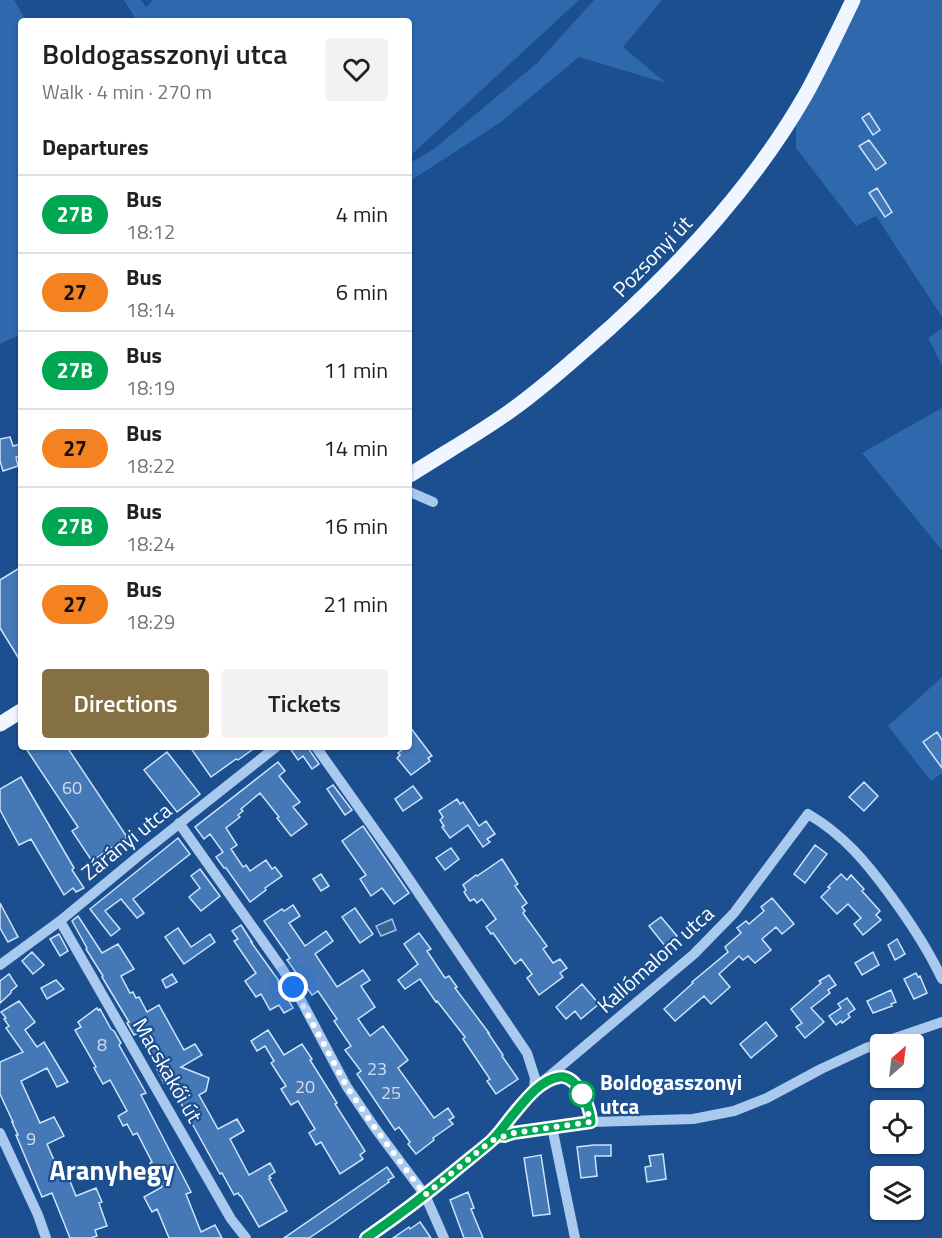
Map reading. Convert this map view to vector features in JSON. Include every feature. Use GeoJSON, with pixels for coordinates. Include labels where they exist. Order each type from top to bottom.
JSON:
{"type":"FeatureCollection","features":[{"type":"Feature","properties":{"kind":"main road","name":"Pozsonyi út"},"geometry":{"type":"LineString","coordinates":[[412,474],[513,409],[572,362],[666,275],[739,192],[787,123],[834,40],[853,0]]}},
{"type":"Feature","properties":{"kind":"main road"},"geometry":{"type":"LineString","coordinates":[[0,724],[18,713]]}},
{"type":"Feature","properties":{"kind":"street"},"geometry":{"type":"LineString","coordinates":[[412,493],[433,502]]}},
{"type":"Feature","properties":{"kind":"street","name":"Zárányi utca"},"geometry":{"type":"LineString","coordinates":[[0,965],[60,921],[272,750]]}},
{"type":"Feature","properties":{"kind":"street"},"geometry":{"type":"LineString","coordinates":[[318,750],[527,1053],[535,1078],[534,1089]]}},
{"type":"Feature","properties":{"kind":"street","name":"Kallómalom utca"},"geometry":{"type":"LineString","coordinates":[[491,1141],[534,1089],[694,954],[734,913],[808,814],[824,823],[842,838],[876,875],[910,922],[929,952],[942,979]]}},
{"type":"Feature","properties":{"kind":"street"},"geometry":{"type":"LineString","coordinates":[[179,824],[283,970],[347,1087],[425,1195],[444,1238]]}},
{"type":"Feature","properties":{"kind":"street","name":"Macskakői út"},"geometry":{"type":"LineString","coordinates":[[60,921],[231,1218],[246,1238]]}},
{"type":"Feature","properties":{"kind":"street"},"geometry":{"type":"LineString","coordinates":[[366,1238],[425,1195],[491,1141],[513,1133],[591,1122],[693,1119],[734,1111],[767,1098],[866,1048],[942,1022]]}},
{"type":"Feature","properties":{"kind":"street"},"geometry":{"type":"LineString","coordinates":[[552,1127],[575,1238]]}},
{"type":"Feature","properties":{"kind":"street"},"geometry":{"type":"LineString","coordinates":[[0,1133],[38,1215],[46,1238]]}},
{"type":"Feature","properties":{"kind":"shaded area"},"geometry":{"type":"Polygon","coordinates":[[[0,0],[14,0],[24,18],[18,18],[18,335],[0,344],[0,0]]]}},
{"type":"Feature","properties":{"kind":"shaded area"},"geometry":{"type":"Polygon","coordinates":[[[124,0],[141,0],[146,7],[153,0],[579,0],[412,154],[412,18],[135,18],[124,0]]]}},
{"type":"Feature","properties":{"kind":"shaded area"},"geometry":{"type":"Polygon","coordinates":[[[594,0],[662,0],[623,47],[666,83],[579,57],[498,124],[412,180],[412,162],[434,149],[537,63],[594,0]]]}},
{"type":"Feature","properties":{"kind":"shaded area"},"geometry":{"type":"Polygon","coordinates":[[[861,0],[942,0],[942,317],[876,216],[856,226],[796,148],[796,125],[861,0]]]}},
{"type":"Feature","properties":{"kind":"shaded area"},"geometry":{"type":"Polygon","coordinates":[[[942,328],[942,365],[928,338],[942,328]]]}},
{"type":"Feature","properties":{"kind":"shaded area"},"geometry":{"type":"Polygon","coordinates":[[[942,408],[942,550],[862,453],[942,408]]]}},
{"type":"Feature","properties":{"kind":"shaded area"},"geometry":{"type":"Polygon","coordinates":[[[942,677],[942,773],[931,781],[888,726],[942,677]]]}},
{"type":"Feature","properties":{"kind":"shaded area"},"geometry":{"type":"Polygon","coordinates":[[[392,919],[396,930],[381,936],[376,926],[392,919]]]}},
{"type":"Feature","properties":{"kind":"building"},"geometry":{"type":"Polygon","coordinates":[[[869,113],[880,130],[873,135],[862,118],[869,113]]]}},
{"type":"Feature","properties":{"kind":"building"},"geometry":{"type":"Polygon","coordinates":[[[869,140],[886,163],[876,170],[859,146],[869,140]]]}},
{"type":"Feature","properties":{"kind":"building"},"geometry":{"type":"Polygon","coordinates":[[[877,188],[892,212],[885,217],[869,193],[877,188]]]}},
{"type":"Feature","properties":{"kind":"building"},"geometry":{"type":"Polygon","coordinates":[[[10,437],[13,446],[18,445],[18,457],[16,457],[18,466],[3,471],[0,461],[0,439],[10,437]]]}},
{"type":"Feature","properties":{"kind":"building"},"geometry":{"type":"Polygon","coordinates":[[[18,569],[18,657],[0,628],[0,580],[18,569]]]}},
{"type":"Feature","properties":{"kind":"building"},"geometry":{"type":"Polygon","coordinates":[[[412,730],[432,756],[428,758],[430,761],[411,775],[397,758],[400,755],[398,753],[402,750],[412,750],[412,730]]]}},
{"type":"Feature","properties":{"kind":"building"},"geometry":{"type":"Polygon","coordinates":[[[937,732],[942,740],[942,768],[923,742],[937,732]]]}},
{"type":"Feature","properties":{"kind":"building"},"geometry":{"type":"Polygon","coordinates":[[[27,750],[69,750],[127,837],[92,861],[72,831],[78,827],[27,750]]]}},
{"type":"Feature","properties":{"kind":"building"},"geometry":{"type":"Polygon","coordinates":[[[192,750],[252,750],[238,760],[236,759],[211,777],[192,750]]]}},
{"type":"Feature","properties":{"kind":"building"},"geometry":{"type":"Polygon","coordinates":[[[291,750],[310,750],[319,764],[312,769],[303,756],[298,760],[291,750]]]}},
{"type":"Feature","properties":{"kind":"building"},"geometry":{"type":"Polygon","coordinates":[[[167,752],[200,794],[177,812],[144,770],[167,752]]]}},
{"type":"Feature","properties":{"kind":"building"},"geometry":{"type":"Polygon","coordinates":[[[278,762],[285,771],[279,776],[300,802],[293,807],[307,824],[291,836],[260,793],[241,809],[243,811],[238,815],[240,817],[226,828],[237,845],[231,849],[243,867],[246,865],[250,871],[266,860],[272,869],[275,867],[282,876],[250,902],[216,857],[223,852],[210,834],[204,839],[195,827],[278,762]]]}},
{"type":"Feature","properties":{"kind":"building"},"geometry":{"type":"Polygon","coordinates":[[[21,777],[84,888],[76,892],[73,888],[64,895],[31,839],[19,845],[0,810],[0,789],[21,777]]]}},
{"type":"Feature","properties":{"kind":"building"},"geometry":{"type":"Polygon","coordinates":[[[864,782],[878,796],[864,811],[849,797],[864,782]]]}},
{"type":"Feature","properties":{"kind":"building"},"geometry":{"type":"Polygon","coordinates":[[[333,785],[352,810],[345,815],[327,789],[333,785]]]}},
{"type":"Feature","properties":{"kind":"building"},"geometry":{"type":"Polygon","coordinates":[[[413,786],[422,798],[403,811],[395,799],[413,786]]]}},
{"type":"Feature","properties":{"kind":"building"},"geometry":{"type":"Polygon","coordinates":[[[457,799],[460,804],[463,802],[479,826],[486,821],[495,834],[487,839],[490,842],[483,847],[468,825],[450,838],[442,827],[444,826],[440,820],[443,817],[439,811],[457,799]]]}},
{"type":"Feature","properties":{"kind":"building"},"geometry":{"type":"Polygon","coordinates":[[[363,826],[409,893],[394,904],[382,888],[371,896],[360,879],[366,875],[342,841],[363,826]]]}},
{"type":"Feature","properties":{"kind":"building"},"geometry":{"type":"Polygon","coordinates":[[[178,838],[190,854],[133,899],[144,913],[137,918],[121,899],[105,911],[120,929],[111,936],[90,909],[178,838]]]}},
{"type":"Feature","properties":{"kind":"building"},"geometry":{"type":"Polygon","coordinates":[[[815,845],[827,854],[805,883],[794,874],[815,845]]]}},
{"type":"Feature","properties":{"kind":"building"},"geometry":{"type":"Polygon","coordinates":[[[451,848],[459,859],[445,870],[436,858],[451,848]]]}},
{"type":"Feature","properties":{"kind":"building"},"geometry":{"type":"Polygon","coordinates":[[[502,859],[518,884],[515,886],[527,903],[522,907],[525,911],[523,913],[547,946],[543,949],[553,963],[560,959],[567,968],[560,973],[563,977],[539,995],[527,978],[532,974],[521,959],[515,964],[493,933],[491,934],[486,927],[496,919],[482,899],[477,903],[474,899],[470,901],[464,892],[466,890],[463,885],[502,859]]]}},
{"type":"Feature","properties":{"kind":"building"},"geometry":{"type":"Polygon","coordinates":[[[200,869],[220,896],[201,911],[189,897],[200,888],[191,876],[200,869]]]}},
{"type":"Feature","properties":{"kind":"building"},"geometry":{"type":"Polygon","coordinates":[[[321,874],[329,886],[321,891],[313,879],[321,874]]]}},
{"type":"Feature","properties":{"kind":"building"},"geometry":{"type":"Polygon","coordinates":[[[841,874],[847,880],[851,875],[880,911],[876,915],[881,920],[863,935],[854,924],[861,918],[848,904],[837,914],[821,897],[841,874]]]}},
{"type":"Feature","properties":{"kind":"building"},"geometry":{"type":"Polygon","coordinates":[[[772,898],[794,924],[782,934],[776,927],[762,939],[771,950],[755,963],[748,956],[743,960],[739,956],[719,974],[730,987],[711,1004],[704,996],[675,1021],[664,1009],[728,952],[725,947],[741,933],[737,928],[746,921],[749,924],[764,911],[761,907],[772,898]]]}},
{"type":"Feature","properties":{"kind":"building"},"geometry":{"type":"Polygon","coordinates":[[[0,903],[18,937],[8,942],[0,928],[0,903]]]}},
{"type":"Feature","properties":{"kind":"building"},"geometry":{"type":"Polygon","coordinates":[[[293,905],[300,916],[289,923],[305,946],[326,931],[333,941],[315,954],[337,987],[363,970],[370,980],[361,986],[375,1007],[358,1019],[370,1036],[383,1026],[408,1060],[398,1068],[434,1118],[448,1108],[454,1117],[449,1120],[453,1124],[416,1154],[399,1127],[395,1130],[357,1074],[361,1071],[345,1050],[351,1046],[334,1021],[337,1019],[318,991],[312,995],[287,960],[290,958],[264,921],[282,909],[284,911],[293,905]]]}},
{"type":"Feature","properties":{"kind":"building"},"geometry":{"type":"Polygon","coordinates":[[[355,908],[373,934],[360,943],[342,917],[355,908]]]}},
{"type":"Feature","properties":{"kind":"building"},"geometry":{"type":"Polygon","coordinates":[[[78,916],[102,953],[118,944],[134,969],[121,976],[130,993],[133,992],[136,998],[139,997],[147,1012],[159,1005],[184,1050],[195,1044],[202,1055],[181,1067],[209,1078],[206,1091],[199,1095],[218,1129],[237,1119],[244,1131],[230,1139],[249,1175],[270,1163],[275,1172],[269,1176],[271,1178],[269,1179],[287,1211],[259,1227],[241,1196],[238,1193],[234,1195],[168,1080],[164,1083],[138,1033],[134,1035],[127,1023],[129,1022],[72,921],[78,916]]]}},
{"type":"Feature","properties":{"kind":"building"},"geometry":{"type":"Polygon","coordinates":[[[661,917],[677,936],[665,946],[649,926],[661,917]]]}},
{"type":"Feature","properties":{"kind":"building"},"geometry":{"type":"Polygon","coordinates":[[[241,925],[279,981],[293,1008],[284,1013],[279,1005],[270,1010],[261,994],[256,997],[245,981],[256,973],[234,941],[238,939],[232,931],[241,925]]]}},
{"type":"Feature","properties":{"kind":"building"},"geometry":{"type":"Polygon","coordinates":[[[178,928],[191,947],[210,934],[215,942],[184,964],[165,937],[178,928]]]}},
{"type":"Feature","properties":{"kind":"building"},"geometry":{"type":"Polygon","coordinates":[[[419,933],[431,949],[427,951],[445,978],[449,976],[457,987],[455,988],[489,1033],[518,1079],[496,1094],[487,1081],[490,1079],[463,1039],[465,1037],[420,979],[405,989],[398,980],[418,964],[404,944],[419,933]]]}},
{"type":"Feature","properties":{"kind":"building"},"geometry":{"type":"Polygon","coordinates":[[[59,934],[68,951],[60,956],[50,939],[59,934]]]}},
{"type":"Feature","properties":{"kind":"building"},"geometry":{"type":"Polygon","coordinates":[[[897,939],[905,954],[895,960],[888,945],[897,939]]]}},
{"type":"Feature","properties":{"kind":"building"},"geometry":{"type":"Polygon","coordinates":[[[32,952],[44,965],[33,974],[22,961],[32,952]]]}},
{"type":"Feature","properties":{"kind":"building"},"geometry":{"type":"Polygon","coordinates":[[[873,952],[879,965],[862,975],[855,963],[873,952]]]}},
{"type":"Feature","properties":{"kind":"building"},"geometry":{"type":"Polygon","coordinates":[[[916,973],[918,977],[920,976],[927,993],[914,999],[904,979],[916,973]]]}},
{"type":"Feature","properties":{"kind":"building"},"geometry":{"type":"Polygon","coordinates":[[[9,974],[17,986],[0,1003],[0,981],[9,974]]]}},
{"type":"Feature","properties":{"kind":"building"},"geometry":{"type":"Polygon","coordinates":[[[172,974],[177,982],[166,988],[162,980],[172,974]]]}},
{"type":"Feature","properties":{"kind":"building"},"geometry":{"type":"Polygon","coordinates":[[[829,975],[836,985],[828,990],[830,993],[811,1008],[824,1022],[805,1038],[796,1027],[802,1023],[791,1009],[821,983],[819,981],[829,975]]]}},
{"type":"Feature","properties":{"kind":"building"},"geometry":{"type":"Polygon","coordinates":[[[56,980],[64,989],[47,999],[41,988],[56,980]]]}},
{"type":"Feature","properties":{"kind":"building"},"geometry":{"type":"Polygon","coordinates":[[[582,984],[599,1004],[581,1019],[575,1011],[566,1019],[556,1007],[582,984]]]}},
{"type":"Feature","properties":{"kind":"building"},"geometry":{"type":"Polygon","coordinates":[[[891,990],[896,1002],[891,1004],[892,1006],[873,1013],[867,1001],[891,990]]]}},
{"type":"Feature","properties":{"kind":"building"},"geometry":{"type":"Polygon","coordinates":[[[847,998],[855,1009],[848,1014],[850,1017],[836,1025],[829,1016],[841,1008],[838,1004],[847,998]]]}},
{"type":"Feature","properties":{"kind":"building"},"geometry":{"type":"Polygon","coordinates":[[[19,1001],[35,1022],[25,1030],[37,1047],[44,1042],[68,1082],[57,1087],[47,1068],[21,1081],[40,1123],[54,1117],[64,1136],[47,1144],[60,1174],[66,1171],[76,1196],[96,1188],[102,1202],[99,1203],[107,1226],[95,1230],[97,1236],[91,1238],[70,1238],[52,1193],[42,1197],[0,1094],[0,1062],[23,1052],[6,1028],[9,1026],[1,1012],[19,1001]]]}},
{"type":"Feature","properties":{"kind":"building"},"geometry":{"type":"Polygon","coordinates":[[[97,1008],[100,1009],[121,1043],[119,1045],[146,1093],[141,1095],[191,1192],[186,1194],[201,1232],[215,1225],[222,1238],[169,1238],[157,1209],[152,1212],[144,1197],[162,1187],[150,1163],[152,1162],[137,1133],[133,1135],[127,1124],[123,1126],[118,1116],[127,1111],[110,1080],[103,1084],[75,1030],[81,1027],[78,1022],[97,1008]]]}},
{"type":"Feature","properties":{"kind":"building"},"geometry":{"type":"Polygon","coordinates":[[[766,1022],[777,1036],[751,1058],[740,1044],[766,1022]]]}},
{"type":"Feature","properties":{"kind":"building"},"geometry":{"type":"Polygon","coordinates":[[[268,1030],[284,1055],[302,1044],[337,1103],[335,1104],[365,1151],[360,1155],[363,1159],[340,1174],[321,1142],[316,1145],[309,1133],[315,1129],[298,1101],[291,1105],[281,1089],[286,1086],[271,1063],[274,1061],[265,1046],[257,1051],[251,1041],[268,1030]]]}},
{"type":"Feature","properties":{"kind":"building"},"geometry":{"type":"Polygon","coordinates":[[[611,1145],[611,1156],[595,1156],[597,1176],[581,1178],[577,1147],[611,1145]]]}},
{"type":"Feature","properties":{"kind":"building"},"geometry":{"type":"Polygon","coordinates":[[[663,1154],[666,1179],[647,1182],[645,1167],[651,1166],[649,1156],[663,1154]]]}},
{"type":"Feature","properties":{"kind":"building"},"geometry":{"type":"Polygon","coordinates":[[[541,1155],[550,1214],[533,1216],[524,1158],[541,1155]]]}},
{"type":"Feature","properties":{"kind":"building"},"geometry":{"type":"Polygon","coordinates":[[[387,1167],[394,1177],[333,1222],[309,1238],[284,1238],[387,1167]]]}},
{"type":"Feature","properties":{"kind":"building"},"geometry":{"type":"Polygon","coordinates":[[[468,1192],[474,1208],[471,1209],[483,1238],[464,1238],[450,1200],[468,1192]]]}},
{"type":"Feature","properties":{"kind":"building"},"geometry":{"type":"Polygon","coordinates":[[[420,1222],[431,1238],[393,1238],[409,1227],[410,1229],[420,1222]]]}},
{"type":"Feature","properties":{"kind":"bus line","name":"27B"},"geometry":{"type":"LineString","coordinates":[[366,1238],[425,1195],[491,1141],[534,1089],[553,1079],[567,1077],[585,1099],[591,1115],[591,1122],[504,1136]]}},
{"type":"Feature","properties":{"kind":"place","name":"Boldogasszonyi utca"},"geometry":{"type":"Point","coordinates":[582,1094]}},
{"type":"Feature","properties":{"kind":"district","name":"Aranyhegy"},"geometry":{"type":"Point","coordinates":[112,1169]}},
{"type":"Feature","properties":{"kind":"route"},"geometry":{"type":"LineString","coordinates":[[293,987],[347,1087],[425,1195],[491,1141],[513,1133],[591,1122],[582,1094]]}}]}
